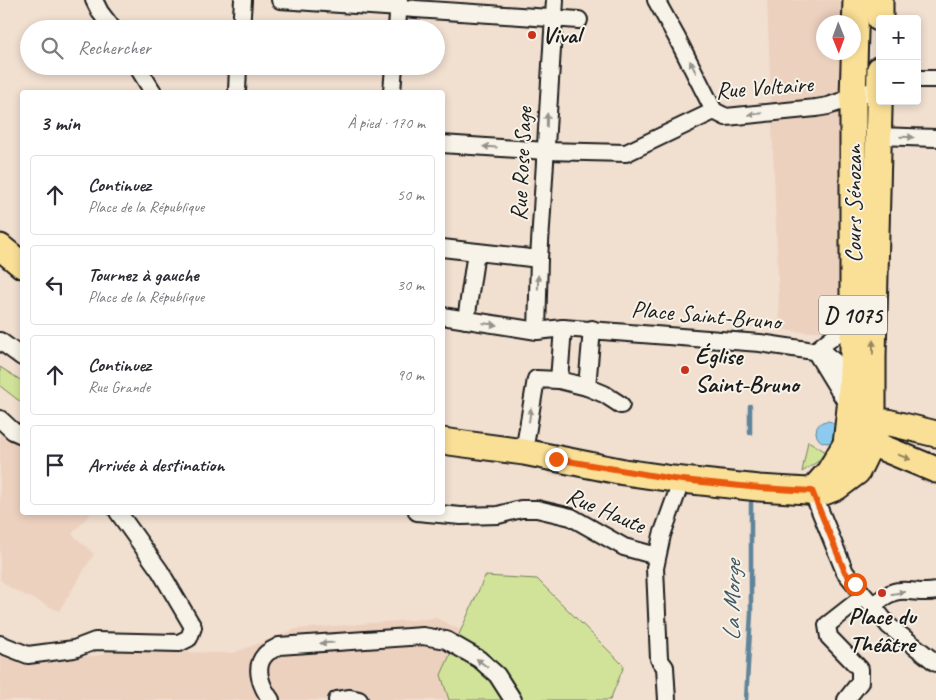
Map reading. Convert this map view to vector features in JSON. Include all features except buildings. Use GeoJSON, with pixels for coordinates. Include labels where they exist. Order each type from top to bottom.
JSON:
{"type":"FeatureCollection","features":[{"type":"Feature","properties":{"kind":"main road","name":"Cours Sénozan"},"geometry":{"type":"LineString","coordinates":[[856,0],[853,98],[853,321],[851,383],[867,423]]}},
{"type":"Feature","properties":{"kind":"main road"},"geometry":{"type":"LineString","coordinates":[[880,0],[880,15]]}},
{"type":"Feature","properties":{"kind":"main road"},"geometry":{"type":"LineString","coordinates":[[853,98],[866,137],[864,178],[877,197]]}},
{"type":"Feature","properties":{"kind":"main road","name":"Cours Sénozan"},"geometry":{"type":"LineString","coordinates":[[867,423],[873,357],[879,105]]}},
{"type":"Feature","properties":{"kind":"main road"},"geometry":{"type":"LineString","coordinates":[[0,247],[20,263]]}},
{"type":"Feature","properties":{"kind":"main road"},"geometry":{"type":"LineString","coordinates":[[445,441],[524,452],[624,472],[752,487],[824,492],[837,487],[857,472],[867,423],[891,407],[936,432]]}},
{"type":"Feature","properties":{"kind":"main road"},"geometry":{"type":"LineString","coordinates":[[867,423],[936,470]]}},
{"type":"Feature","properties":{"kind":"street"},"geometry":{"type":"LineString","coordinates":[[242,20],[243,0]]}},
{"type":"Feature","properties":{"kind":"street"},"geometry":{"type":"LineString","coordinates":[[280,0],[399,4],[580,20]]}},
{"type":"Feature","properties":{"kind":"street","name":"Rue Rose Sage"},"geometry":{"type":"LineString","coordinates":[[538,331],[539,259],[555,0]]}},
{"type":"Feature","properties":{"kind":"street"},"geometry":{"type":"LineString","coordinates":[[656,0],[714,111]]}},
{"type":"Feature","properties":{"kind":"street"},"geometry":{"type":"LineString","coordinates":[[398,20],[399,4]]}},
{"type":"Feature","properties":{"kind":"street"},"geometry":{"type":"LineString","coordinates":[[97,6],[107,20]]}},
{"type":"Feature","properties":{"kind":"street"},"geometry":{"type":"LineString","coordinates":[[143,75],[152,90]]}},
{"type":"Feature","properties":{"kind":"street"},"geometry":{"type":"LineString","coordinates":[[237,90],[238,75]]}},
{"type":"Feature","properties":{"kind":"street"},"geometry":{"type":"LineString","coordinates":[[392,90],[393,75]]}},
{"type":"Feature","properties":{"kind":"street"},"geometry":{"type":"LineString","coordinates":[[921,78],[936,79]]}},
{"type":"Feature","properties":{"kind":"street","name":"Rue Voltaire"},"geometry":{"type":"LineString","coordinates":[[546,151],[626,153],[714,111],[726,117],[816,108],[828,106],[876,89]]}},
{"type":"Feature","properties":{"kind":"street"},"geometry":{"type":"LineString","coordinates":[[878,136],[936,138]]}},
{"type":"Feature","properties":{"kind":"street"},"geometry":{"type":"LineString","coordinates":[[445,144],[546,151]]}},
{"type":"Feature","properties":{"kind":"street"},"geometry":{"type":"LineString","coordinates":[[445,249],[474,254],[539,259]]}},
{"type":"Feature","properties":{"kind":"street"},"geometry":{"type":"LineString","coordinates":[[464,314],[474,254]]}},
{"type":"Feature","properties":{"kind":"street","name":"Place Saint-Bruno"},"geometry":{"type":"LineString","coordinates":[[445,316],[464,314],[538,331],[563,328],[592,330],[760,343],[815,351],[825,354],[834,361],[851,383]]}},
{"type":"Feature","properties":{"kind":"street"},"geometry":{"type":"LineString","coordinates":[[853,321],[815,351],[867,423]]}},
{"type":"Feature","properties":{"kind":"street"},"geometry":{"type":"LineString","coordinates":[[560,380],[563,328]]}},
{"type":"Feature","properties":{"kind":"street"},"geometry":{"type":"LineString","coordinates":[[587,387],[592,330]]}},
{"type":"Feature","properties":{"kind":"street"},"geometry":{"type":"LineString","coordinates":[[0,341],[20,356]]}},
{"type":"Feature","properties":{"kind":"street"},"geometry":{"type":"LineString","coordinates":[[524,452],[536,379],[560,380],[587,387],[604,394],[621,405]]}},
{"type":"Feature","properties":{"kind":"street"},"geometry":{"type":"LineString","coordinates":[[0,419],[13,431],[20,434]]}},
{"type":"Feature","properties":{"kind":"street"},"geometry":{"type":"LineString","coordinates":[[667,700],[665,667],[658,659],[655,568],[662,535],[682,479]]}},
{"type":"Feature","properties":{"kind":"street"},"geometry":{"type":"LineString","coordinates":[[812,491],[845,572],[889,626],[936,663]]}},
{"type":"Feature","properties":{"kind":"street","name":"Rue Haute"},"geometry":{"type":"LineString","coordinates":[[445,515],[498,515],[521,509],[537,508],[571,517],[624,547],[657,556]]}},
{"type":"Feature","properties":{"kind":"street"},"geometry":{"type":"LineString","coordinates":[[0,644],[28,654],[74,648],[95,641],[179,643],[189,638],[193,627],[160,571],[120,515]]}},
{"type":"Feature","properties":{"kind":"street"},"geometry":{"type":"LineString","coordinates":[[846,700],[860,682],[860,669],[829,637],[827,625],[868,601],[899,591],[932,592]]}},
{"type":"Feature","properties":{"kind":"street"},"geometry":{"type":"LineString","coordinates":[[271,700],[262,687],[259,667],[265,655],[279,646],[424,636],[446,640],[479,659],[497,675],[513,700]]}},
{"type":"Feature","properties":{"kind":"street"},"geometry":{"type":"LineString","coordinates":[[337,700],[350,698],[359,700]]}},
{"type":"Feature","properties":{"kind":"shaded area"},"geometry":{"type":"Polygon","coordinates":[[[767,0],[851,0],[850,15],[816,15],[816,60],[848,60],[842,313],[822,331],[780,330],[767,0]]]}},
{"type":"Feature","properties":{"kind":"shaded area"},"geometry":{"type":"Polygon","coordinates":[[[0,430],[20,447],[20,515],[89,515],[72,534],[94,554],[59,611],[12,589],[0,580],[0,430]]]}},
{"type":"Feature","properties":{"kind":"shaded area"},"geometry":{"type":"Polygon","coordinates":[[[436,618],[477,638],[524,700],[0,700],[0,650],[29,660],[102,655],[107,651],[233,653],[296,629],[436,618]]]}},
{"type":"Feature","properties":{"kind":"green space"},"geometry":{"type":"Polygon","coordinates":[[[0,367],[20,380],[20,401],[0,386],[0,367]]]}},
{"type":"Feature","properties":{"kind":"green space"},"geometry":{"type":"Polygon","coordinates":[[[808,441],[826,452],[817,462],[802,472],[808,441]]]}},
{"type":"Feature","properties":{"kind":"green space"},"geometry":{"type":"Polygon","coordinates":[[[485,576],[537,579],[624,666],[610,700],[449,700],[441,675],[485,576]]]}},
{"type":"Feature","properties":{"kind":"water"},"geometry":{"type":"Polygon","coordinates":[[[827,421],[835,424],[838,432],[835,440],[827,443],[819,440],[816,432],[819,424],[827,421]]]}},
{"type":"Feature","properties":{"kind":"waterway","name":"La Morge"},"geometry":{"type":"LineString","coordinates":[[750,406],[750,433]]}},
{"type":"Feature","properties":{"kind":"waterway","name":"La Morge"},"geometry":{"type":"LineString","coordinates":[[746,700],[751,613],[751,503]]}},
{"type":"Feature","properties":{"kind":"place","name":"Vival"},"geometry":{"type":"Point","coordinates":[532,35]}},
{"type":"Feature","properties":{"kind":"place","name":"Église Saint-Bruno"},"geometry":{"type":"Point","coordinates":[685,370]}},
{"type":"Feature","properties":{"kind":"place","name":"Place du Théâtre"},"geometry":{"type":"Point","coordinates":[882,593]}},
{"type":"Feature","properties":{"kind":"route"},"geometry":{"type":"LineString","coordinates":[[556,459],[673,479],[812,491],[835,551],[845,572],[855,584]]}}]}
